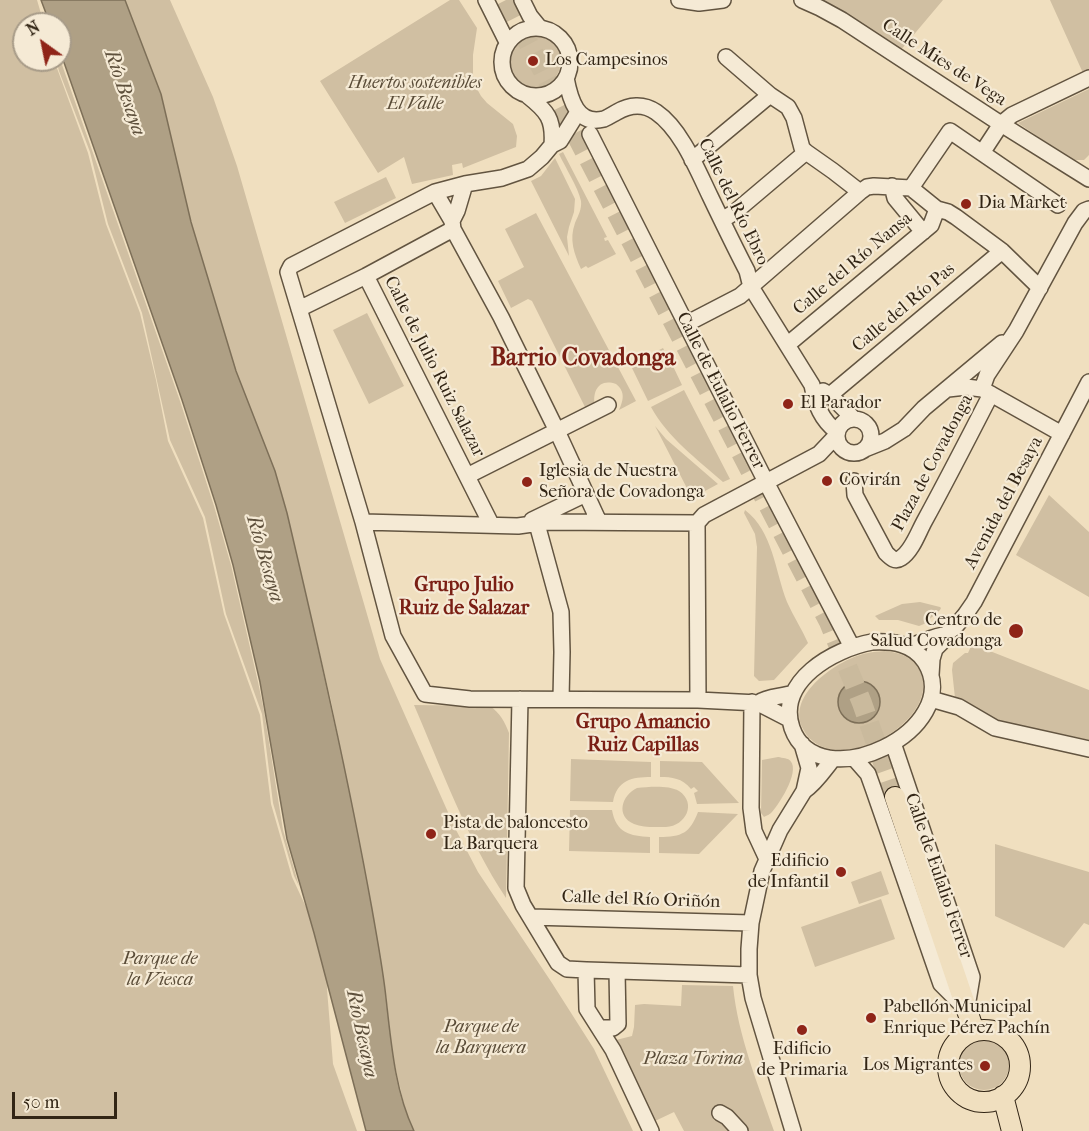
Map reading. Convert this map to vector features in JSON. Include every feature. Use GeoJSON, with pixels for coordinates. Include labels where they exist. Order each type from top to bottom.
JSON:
{"type":"FeatureCollection","features":[{"type":"Feature","properties":{"kind":"main road","name":"Calle de Eulalio Ferrer"},"geometry":{"type":"LineString","coordinates":[[895,797],[974,1031]]}},
{"type":"Feature","properties":{"kind":"main road"},"geometry":{"type":"LineString","coordinates":[[974,1031],[998,1032],[1011,1041],[1019,1054],[1018,1078],[1010,1091],[994,1099],[970,1099],[958,1091],[951,1078],[950,1057],[956,1044],[961,1038],[974,1031]]}},
{"type":"Feature","properties":{"kind":"main road"},"geometry":{"type":"LineString","coordinates":[[994,1099],[993,1110],[1000,1131]]}},
{"type":"Feature","properties":{"kind":"main road"},"geometry":{"type":"LineString","coordinates":[[994,1099],[1012,1131]]}},
{"type":"Feature","properties":{"kind":"street"},"geometry":{"type":"LineString","coordinates":[[486,0],[507,42]]}},
{"type":"Feature","properties":{"kind":"street"},"geometry":{"type":"LineString","coordinates":[[522,0],[539,27]]}},
{"type":"Feature","properties":{"kind":"street"},"geometry":{"type":"LineString","coordinates":[[679,0],[699,3],[723,0]]}},
{"type":"Feature","properties":{"kind":"street","name":"Calle Mies de Vega"},"geometry":{"type":"LineString","coordinates":[[802,0],[842,20],[1089,179]]}},
{"type":"Feature","properties":{"kind":"street"},"geometry":{"type":"LineString","coordinates":[[528,96],[546,95],[554,91],[566,78],[570,64],[568,49],[559,36],[539,27],[527,28],[507,42],[501,58],[501,66],[503,75],[513,88],[542,107],[553,129],[552,145]]}},
{"type":"Feature","properties":{"kind":"street"},"geometry":{"type":"LineString","coordinates":[[726,57],[770,95],[788,107],[794,118],[802,148],[806,153],[860,192]]}},
{"type":"Feature","properties":{"kind":"street"},"geometry":{"type":"LineString","coordinates":[[566,78],[571,98],[578,112],[560,141],[552,145],[528,169],[502,178],[435,192],[291,266],[288,272],[363,522],[393,636],[425,694],[470,699],[755,702],[793,693]]}},
{"type":"Feature","properties":{"kind":"street","name":"Calle Mies de Vega"},"geometry":{"type":"LineString","coordinates":[[982,153],[1001,124],[1012,115],[1089,78]]}},
{"type":"Feature","properties":{"kind":"street"},"geometry":{"type":"LineString","coordinates":[[692,160],[770,95]]}},
{"type":"Feature","properties":{"kind":"street","name":"Calle del Río Ebro"},"geometry":{"type":"LineString","coordinates":[[578,112],[585,117],[598,119],[608,117],[628,107],[640,106],[654,110],[668,123],[692,160],[747,271],[751,287],[812,385],[816,404],[827,424],[837,434]]}},
{"type":"Feature","properties":{"kind":"street"},"geometry":{"type":"LineString","coordinates":[[911,188],[950,131],[1058,205]]}},
{"type":"Feature","properties":{"kind":"street","name":"Calle de Eulalio Ferrer"},"geometry":{"type":"LineString","coordinates":[[590,134],[852,647]]}},
{"type":"Feature","properties":{"kind":"street"},"geometry":{"type":"LineString","coordinates":[[722,220],[735,212],[806,153]]}},
{"type":"Feature","properties":{"kind":"street"},"geometry":{"type":"LineString","coordinates":[[452,225],[465,184]]}},
{"type":"Feature","properties":{"kind":"street"},"geometry":{"type":"LineString","coordinates":[[686,324],[740,296],[860,192],[874,186],[911,188],[937,209],[956,217],[1002,251],[1040,288]]}},
{"type":"Feature","properties":{"kind":"street"},"geometry":{"type":"LineString","coordinates":[[892,186],[895,198],[923,232]]}},
{"type":"Feature","properties":{"kind":"street"},"geometry":{"type":"LineString","coordinates":[[435,192],[557,431],[599,522]]}},
{"type":"Feature","properties":{"kind":"street","name":"Calle del Río Nansa"},"geometry":{"type":"LineString","coordinates":[[787,345],[931,225],[937,209]]}},
{"type":"Feature","properties":{"kind":"street","name":"Plaza de Covadonga"},"geometry":{"type":"LineString","coordinates":[[854,481],[855,495],[886,553],[896,560],[900,558],[909,549],[927,517],[987,391],[987,375],[1016,331],[1074,223],[1084,211],[1089,209]]}},
{"type":"Feature","properties":{"kind":"street","name":"Calle de Julio Ruiz Salazar"},"geometry":{"type":"LineString","coordinates":[[299,309],[366,276],[452,225]]}},
{"type":"Feature","properties":{"kind":"street","name":"Calle del Río Pas"},"geometry":{"type":"LineString","coordinates":[[830,395],[1002,251]]}},
{"type":"Feature","properties":{"kind":"street","name":"Calle de Julio Ruiz Salazar"},"geometry":{"type":"LineString","coordinates":[[366,276],[491,524]]}},
{"type":"Feature","properties":{"kind":"street","name":"Plaza de Covadonga"},"geometry":{"type":"LineString","coordinates":[[848,452],[857,453],[895,436],[1016,331]]}},
{"type":"Feature","properties":{"kind":"street","name":"Avenida del Besaya"},"geometry":{"type":"LineString","coordinates":[[931,676],[935,649],[974,602],[1089,382]]}},
{"type":"Feature","properties":{"kind":"street","name":"Calle del Río Ebro"},"geometry":{"type":"LineString","coordinates":[[812,385],[830,395],[860,421]]}},
{"type":"Feature","properties":{"kind":"street","name":"Plaza de Covadonga"},"geometry":{"type":"LineString","coordinates":[[948,389],[966,387],[987,391],[1062,434]]}},
{"type":"Feature","properties":{"kind":"street","name":"Calle de Julio Ruiz Salazar"},"geometry":{"type":"LineString","coordinates":[[467,476],[608,405]]}},
{"type":"Feature","properties":{"kind":"street","name":"Plaza de Covadonga"},"geometry":{"type":"LineString","coordinates":[[860,421],[891,429],[911,420]]}},
{"type":"Feature","properties":{"kind":"street"},"geometry":{"type":"LineString","coordinates":[[698,700],[697,523],[704,515],[819,454],[837,434],[842,422],[860,421],[871,434],[869,445],[865,449]]}},
{"type":"Feature","properties":{"kind":"street"},"geometry":{"type":"LineString","coordinates":[[837,434],[840,446],[848,452]]}},
{"type":"Feature","properties":{"kind":"street"},"geometry":{"type":"LineString","coordinates":[[819,454],[848,452]]}},
{"type":"Feature","properties":{"kind":"street"},"geometry":{"type":"LineString","coordinates":[[518,526],[586,494]]}},
{"type":"Feature","properties":{"kind":"street"},"geometry":{"type":"LineString","coordinates":[[363,522],[518,526],[547,522],[697,523]]}},
{"type":"Feature","properties":{"kind":"street"},"geometry":{"type":"LineString","coordinates":[[537,524],[561,612],[561,699]]}},
{"type":"Feature","properties":{"kind":"street","name":"Avenida del Besaya"},"geometry":{"type":"LineString","coordinates":[[908,646],[945,635]]}},
{"type":"Feature","properties":{"kind":"street"},"geometry":{"type":"LineString","coordinates":[[872,642],[891,642],[908,646],[923,659],[931,676],[933,692],[919,719],[911,728],[893,743],[854,758],[834,759],[816,753],[802,744],[794,734],[789,719],[789,706],[793,693],[804,678],[817,666],[852,647],[872,642]]}},
{"type":"Feature","properties":{"kind":"street"},"geometry":{"type":"LineString","coordinates":[[520,699],[516,888],[558,963],[567,969],[748,975]]}},
{"type":"Feature","properties":{"kind":"street"},"geometry":{"type":"LineString","coordinates":[[931,699],[958,707],[995,728],[1089,749]]}},
{"type":"Feature","properties":{"kind":"street"},"geometry":{"type":"LineString","coordinates":[[755,702],[789,719]]}},
{"type":"Feature","properties":{"kind":"street"},"geometry":{"type":"LineString","coordinates":[[755,702],[751,808],[754,831],[767,859]]}},
{"type":"Feature","properties":{"kind":"street","name":"Calle de Eulalio Ferrer"},"geometry":{"type":"LineString","coordinates":[[893,743],[972,977],[967,1010]]}},
{"type":"Feature","properties":{"kind":"street"},"geometry":{"type":"LineString","coordinates":[[793,1131],[759,1022],[748,975],[751,923],[762,871],[780,830],[804,791],[809,768],[802,744]]}},
{"type":"Feature","properties":{"kind":"street","name":"Calle de Eulalio Ferrer"},"geometry":{"type":"LineString","coordinates":[[854,758],[868,774],[941,984],[967,1010]]}},
{"type":"Feature","properties":{"kind":"street"},"geometry":{"type":"LineString","coordinates":[[804,791],[813,785],[834,759]]}},
{"type":"Feature","properties":{"kind":"street","name":"Calle del Río Oriñón"},"geometry":{"type":"LineString","coordinates":[[531,916],[751,923]]}},
{"type":"Feature","properties":{"kind":"street"},"geometry":{"type":"LineString","coordinates":[[586,970],[587,1009],[613,1050],[651,1131]]}},
{"type":"Feature","properties":{"kind":"street"},"geometry":{"type":"LineString","coordinates":[[599,1028],[613,1028],[618,1024],[617,971]]}},
{"type":"Feature","properties":{"kind":"street"},"geometry":{"type":"LineString","coordinates":[[720,1113],[740,1131]]}},
{"type":"Feature","properties":{"kind":"green space","name":"Parque de la Viesca"},"geometry":{"type":"Polygon","coordinates":[[[0,0],[37,0],[40,12],[12,12],[12,72],[58,72],[88,153],[106,224],[140,313],[168,441],[203,518],[224,614],[260,715],[271,804],[292,877],[326,950],[333,1064],[357,1131],[0,1131],[0,0]]]}},
{"type":"Feature","properties":{"kind":"green space","name":"Parque de la Barquera"},"geometry":{"type":"Polygon","coordinates":[[[125,0],[170,0],[213,97],[237,166],[380,659],[455,828],[478,872],[594,1049],[633,1131],[414,1131],[407,1117],[393,1057],[372,909],[331,701],[287,513],[275,471],[236,371],[191,222],[161,93],[125,0]]]}},
{"type":"Feature","properties":{"kind":"green space","name":"Huertos sostenibles El Valle"},"geometry":{"type":"Polygon","coordinates":[[[450,0],[459,0],[477,28],[473,55],[473,76],[476,87],[487,103],[513,124],[517,136],[516,147],[463,168],[462,163],[452,165],[453,175],[412,184],[404,157],[378,173],[320,81],[450,0]]]}},
{"type":"Feature","properties":{"kind":"green space"},"geometry":{"type":"Polygon","coordinates":[[[811,0],[943,0],[900,51],[811,0]]]}},
{"type":"Feature","properties":{"kind":"green space"},"geometry":{"type":"Polygon","coordinates":[[[1050,0],[1089,0],[1089,70],[1083,73],[1050,0]]]}},
{"type":"Feature","properties":{"kind":"green space"},"geometry":{"type":"Polygon","coordinates":[[[535,35],[545,37],[553,43],[559,51],[561,61],[559,71],[553,79],[545,85],[535,87],[525,85],[517,79],[511,71],[509,61],[511,51],[517,43],[525,37],[535,35]]]}},
{"type":"Feature","properties":{"kind":"green space"},"geometry":{"type":"Polygon","coordinates":[[[59,72],[65,72],[180,401],[214,506],[231,565],[258,682],[283,830],[299,886],[273,803],[262,714],[226,614],[205,517],[170,440],[142,313],[108,224],[90,152],[59,72]]]}},
{"type":"Feature","properties":{"kind":"green space"},"geometry":{"type":"Polygon","coordinates":[[[1089,89],[1089,155],[1084,160],[1072,160],[1018,123],[1089,89]]]}},
{"type":"Feature","properties":{"kind":"green space"},"geometry":{"type":"Polygon","coordinates":[[[563,152],[607,237],[604,238],[605,241],[608,240],[616,254],[588,268],[586,266],[581,269],[573,246],[573,229],[581,201],[559,154],[563,152]]]}},
{"type":"Feature","properties":{"kind":"green space"},"geometry":{"type":"Polygon","coordinates":[[[555,158],[575,199],[567,237],[569,256],[531,181],[541,176],[555,158]]]}},
{"type":"Feature","properties":{"kind":"green space"},"geometry":{"type":"Polygon","coordinates":[[[386,177],[396,198],[345,223],[334,202],[386,177]]]}},
{"type":"Feature","properties":{"kind":"green space"},"geometry":{"type":"Polygon","coordinates":[[[536,213],[636,401],[619,410],[622,400],[621,390],[616,384],[605,383],[598,388],[594,396],[595,407],[588,413],[532,301],[528,299],[511,308],[498,281],[524,267],[505,229],[536,213]]]}},
{"type":"Feature","properties":{"kind":"green space"},"geometry":{"type":"Polygon","coordinates":[[[367,313],[404,386],[369,404],[333,330],[367,313]]]}},
{"type":"Feature","properties":{"kind":"green space"},"geometry":{"type":"Polygon","coordinates":[[[663,348],[669,360],[668,364],[671,362],[682,385],[648,401],[632,368],[637,365],[636,362],[663,348]]]}},
{"type":"Feature","properties":{"kind":"green space"},"geometry":{"type":"Polygon","coordinates":[[[684,390],[730,479],[723,482],[693,456],[666,429],[651,407],[684,390]]]}},
{"type":"Feature","properties":{"kind":"green space"},"geometry":{"type":"Polygon","coordinates":[[[655,426],[666,439],[718,484],[692,498],[655,426]]]}},
{"type":"Feature","properties":{"kind":"green space"},"geometry":{"type":"Polygon","coordinates":[[[1049,495],[1089,532],[1089,597],[1016,555],[1049,495]]]}},
{"type":"Feature","properties":{"kind":"green space"},"geometry":{"type":"Polygon","coordinates":[[[745,510],[762,529],[772,552],[787,602],[808,643],[774,680],[759,681],[754,676],[757,547],[755,534],[744,513],[745,510]]]}},
{"type":"Feature","properties":{"kind":"green space"},"geometry":{"type":"Polygon","coordinates":[[[920,602],[941,608],[919,626],[898,620],[879,620],[875,616],[902,604],[920,602]]]}},
{"type":"Feature","properties":{"kind":"green space"},"geometry":{"type":"Polygon","coordinates":[[[972,644],[1089,690],[1089,740],[990,719],[955,698],[953,663],[968,653],[972,644]]]}},
{"type":"Feature","properties":{"kind":"green space"},"geometry":{"type":"Polygon","coordinates":[[[884,651],[904,656],[919,669],[923,689],[916,708],[902,725],[882,739],[859,747],[836,750],[817,744],[803,729],[800,717],[805,696],[822,677],[842,663],[860,655],[884,651]]]}},
{"type":"Feature","properties":{"kind":"green space"},"geometry":{"type":"Polygon","coordinates":[[[414,705],[490,706],[506,725],[509,733],[506,898],[467,828],[414,705]]]}},
{"type":"Feature","properties":{"kind":"green space"},"geometry":{"type":"Polygon","coordinates":[[[778,757],[788,759],[792,763],[792,777],[776,807],[764,817],[761,813],[762,760],[778,757]]]}},
{"type":"Feature","properties":{"kind":"green space"},"geometry":{"type":"Polygon","coordinates":[[[571,759],[651,762],[651,777],[626,781],[618,789],[613,802],[570,801],[571,759]]]}},
{"type":"Feature","properties":{"kind":"green space"},"geometry":{"type":"Polygon","coordinates":[[[660,761],[702,762],[739,803],[697,804],[694,793],[698,791],[694,787],[691,789],[677,779],[660,777],[660,761]]]}},
{"type":"Feature","properties":{"kind":"green space"},"geometry":{"type":"Polygon","coordinates":[[[664,787],[679,791],[687,802],[687,813],[679,823],[673,826],[650,827],[634,824],[624,816],[623,806],[624,800],[637,788],[664,787]]]}},
{"type":"Feature","properties":{"kind":"green space"},"geometry":{"type":"Polygon","coordinates":[[[570,810],[612,810],[617,824],[625,832],[650,837],[650,853],[569,851],[570,810]]]}},
{"type":"Feature","properties":{"kind":"green space"},"geometry":{"type":"Polygon","coordinates":[[[698,812],[738,814],[699,854],[659,853],[659,837],[679,835],[684,832],[692,825],[698,812]]]}},
{"type":"Feature","properties":{"kind":"green space"},"geometry":{"type":"Polygon","coordinates":[[[995,844],[1089,872],[1089,925],[1084,923],[1064,948],[995,916],[995,844]]]}},
{"type":"Feature","properties":{"kind":"green space"},"geometry":{"type":"Polygon","coordinates":[[[881,871],[889,894],[859,904],[851,882],[881,871]]]}},
{"type":"Feature","properties":{"kind":"green space"},"geometry":{"type":"Polygon","coordinates":[[[881,899],[895,939],[815,967],[801,927],[881,899]]]}},
{"type":"Feature","properties":{"kind":"green space","name":"Plaza Torina"},"geometry":{"type":"Polygon","coordinates":[[[682,985],[733,986],[744,1041],[774,1131],[749,1131],[747,1129],[743,1131],[684,1131],[674,1112],[655,1121],[616,1040],[632,1036],[635,1005],[681,1006],[682,985]]]}},
{"type":"Feature","properties":{"kind":"green space"},"geometry":{"type":"Polygon","coordinates":[[[979,1040],[989,1040],[1002,1047],[1009,1060],[1009,1070],[1002,1083],[989,1090],[979,1090],[970,1086],[963,1079],[959,1070],[959,1060],[963,1051],[970,1044],[979,1040]]]}},
{"type":"Feature","properties":{"kind":"water","name":"Río Besaya"},"geometry":{"type":"Polygon","coordinates":[[[41,0],[125,0],[161,94],[191,222],[236,371],[275,471],[287,513],[363,859],[382,965],[398,1083],[414,1131],[366,1131],[287,839],[260,682],[233,565],[216,505],[182,400],[67,72],[72,72],[72,12],[46,12],[41,0]]]}},
{"type":"Feature","properties":{"kind":"water"},"geometry":{"type":"Polygon","coordinates":[[[859,681],[874,687],[880,702],[874,717],[859,723],[844,717],[838,702],[844,687],[859,681]]]}},
{"type":"Feature","properties":{"kind":"tunnel"},"geometry":{"type":"LineString","coordinates":[[506,0],[829,622],[862,703],[895,797]]}},
{"type":"Feature","properties":{"kind":"place","name":"Los Campesinos"},"geometry":{"type":"Point","coordinates":[533,61]}},
{"type":"Feature","properties":{"kind":"place","name":"Dia Market"},"geometry":{"type":"Point","coordinates":[966,204]}},
{"type":"Feature","properties":{"kind":"place","name":"El Parador"},"geometry":{"type":"Point","coordinates":[788,404]}},
{"type":"Feature","properties":{"kind":"place","name":"Covirán"},"geometry":{"type":"Point","coordinates":[827,481]}},
{"type":"Feature","properties":{"kind":"place","name":"Iglesia de Nuestra Señora de Covadonga"},"geometry":{"type":"Point","coordinates":[527,482]}},
{"type":"Feature","properties":{"kind":"place","name":"Centro de Salud Covadonga"},"geometry":{"type":"Point","coordinates":[1016,631]}},
{"type":"Feature","properties":{"kind":"place","name":"Pista de baloncesto La Barquera"},"geometry":{"type":"Point","coordinates":[431,834]}},
{"type":"Feature","properties":{"kind":"place","name":"Edificio de Infantil"},"geometry":{"type":"Point","coordinates":[841,872]}},
{"type":"Feature","properties":{"kind":"place","name":"Pabellón Municipal Enrique Pérez Pachín"},"geometry":{"type":"Point","coordinates":[871,1018]}},
{"type":"Feature","properties":{"kind":"place","name":"Edificio de Primaria"},"geometry":{"type":"Point","coordinates":[802,1030]}},
{"type":"Feature","properties":{"kind":"place","name":"Los Migrantes"},"geometry":{"type":"Point","coordinates":[985,1066]}},
{"type":"Feature","properties":{"kind":"district","name":"Barrio Covadonga"},"geometry":{"type":"Point","coordinates":[583,359]}},
{"type":"Feature","properties":{"kind":"district","name":"Grupo Julio Ruiz de Salazar"},"geometry":{"type":"Point","coordinates":[464,598]}},
{"type":"Feature","properties":{"kind":"district","name":"Grupo Amancio Ruiz Capillas"},"geometry":{"type":"Point","coordinates":[643,734]}}]}
